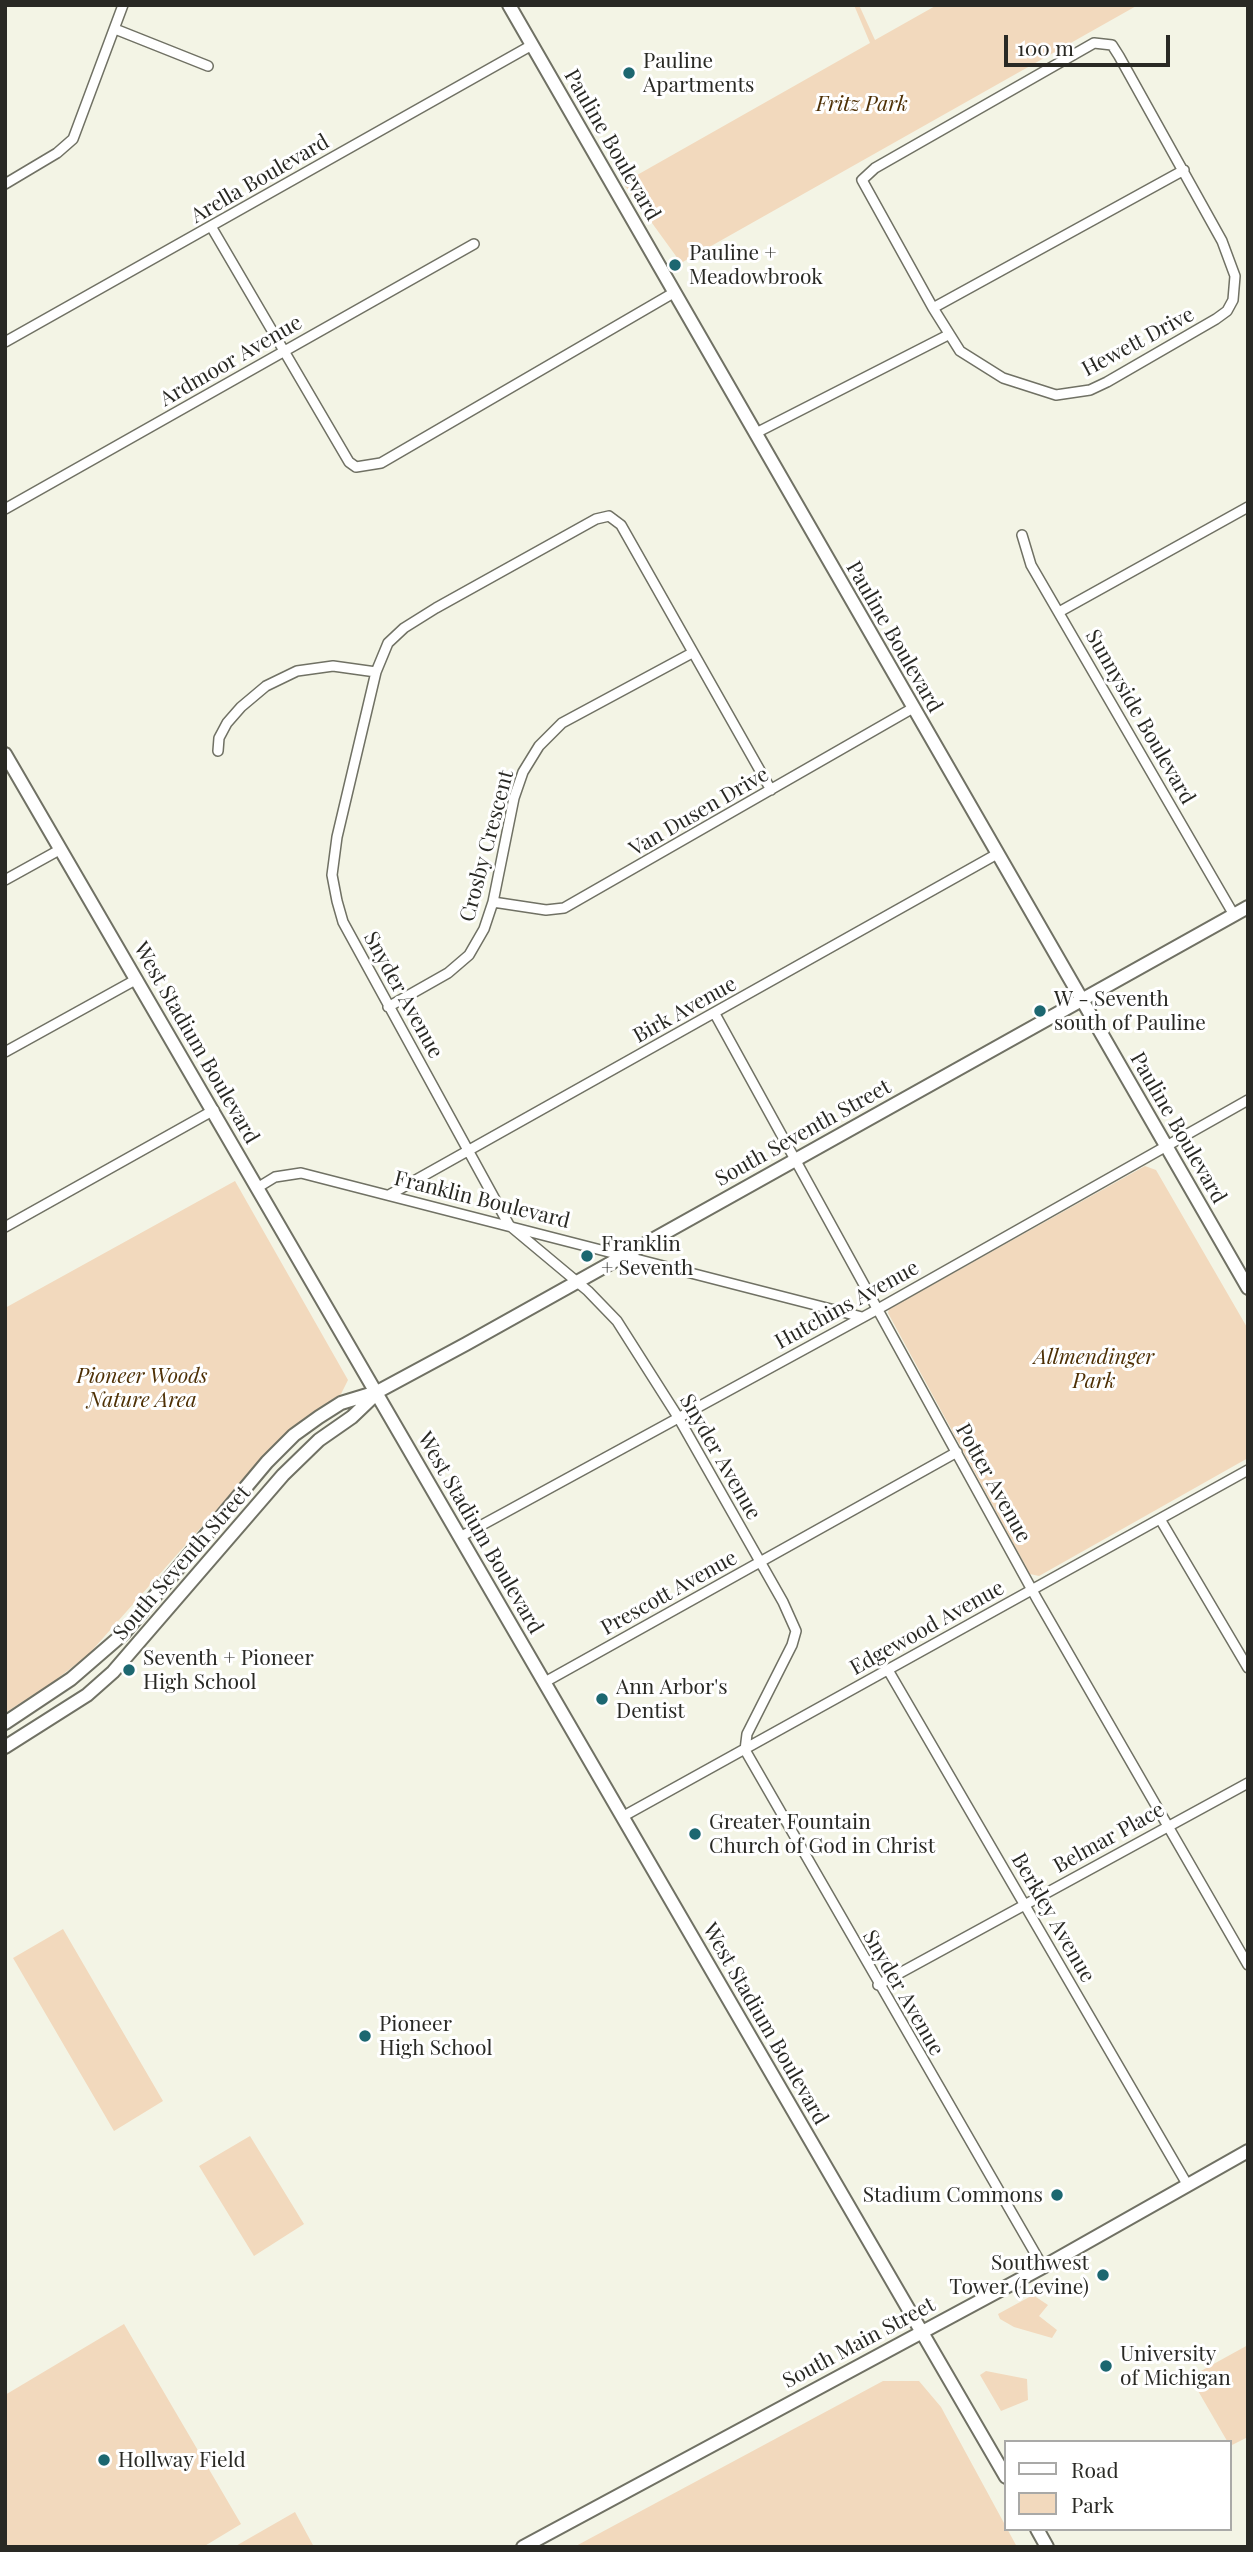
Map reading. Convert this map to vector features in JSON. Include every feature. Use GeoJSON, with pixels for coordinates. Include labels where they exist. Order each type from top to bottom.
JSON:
{"type":"FeatureCollection","features":[{"type":"Feature","properties":{"kind":"street"},"geometry":{"type":"LineString","coordinates":[[5,184],[57,153],[73,139],[123,5]]}},
{"type":"Feature","properties":{"kind":"street","name":"Pauline Boulevard"},"geometry":{"type":"LineString","coordinates":[[509,5],[1248,1288]]}},
{"type":"Feature","properties":{"kind":"street"},"geometry":{"type":"LineString","coordinates":[[115,29],[208,66]]}},
{"type":"Feature","properties":{"kind":"street","name":"Hewett Drive"},"geometry":{"type":"LineString","coordinates":[[1094,43],[1112,45],[1184,170],[1229,255],[1235,276],[1233,300],[1227,311],[1090,390],[1056,395],[1003,378],[960,351],[948,335],[862,180],[875,167],[1094,43]]}},
{"type":"Feature","properties":{"kind":"street","name":"Arella Boulevard"},"geometry":{"type":"LineString","coordinates":[[5,342],[212,228],[532,45]]}},
{"type":"Feature","properties":{"kind":"street"},"geometry":{"type":"LineString","coordinates":[[933,308],[1184,170]]}},
{"type":"Feature","properties":{"kind":"street"},"geometry":{"type":"LineString","coordinates":[[212,228],[349,462],[356,467],[364,468],[381,463],[675,292]]}},
{"type":"Feature","properties":{"kind":"street","name":"Ardmoor Avenue"},"geometry":{"type":"LineString","coordinates":[[5,509],[474,244]]}},
{"type":"Feature","properties":{"kind":"street"},"geometry":{"type":"LineString","coordinates":[[756,433],[948,335]]}},
{"type":"Feature","properties":{"kind":"street"},"geometry":{"type":"LineString","coordinates":[[1059,612],[1248,506]]}},
{"type":"Feature","properties":{"kind":"street","name":"Snyder Avenue"},"geometry":{"type":"LineString","coordinates":[[692,653],[629,537],[621,524],[609,516],[584,525],[404,628],[388,643],[376,672],[337,837],[332,875],[343,922],[509,1225],[577,1282],[617,1321],[678,1417],[761,1562],[796,1631],[787,1660],[747,1734],[744,1751],[1043,2267]]}},
{"type":"Feature","properties":{"kind":"street","name":"Sunnyside Boulevard"},"geometry":{"type":"LineString","coordinates":[[1022,535],[1031,565],[1234,915]]}},
{"type":"Feature","properties":{"kind":"street"},"geometry":{"type":"LineString","coordinates":[[692,653],[771,790]]}},
{"type":"Feature","properties":{"kind":"street","name":"Crosby Crescent"},"geometry":{"type":"LineString","coordinates":[[388,1007],[449,973],[469,956],[484,929],[493,902],[514,798],[523,772],[539,747],[562,723],[692,653]]}},
{"type":"Feature","properties":{"kind":"street"},"geometry":{"type":"LineString","coordinates":[[218,751],[219,738],[228,723],[241,707],[266,686],[297,671],[333,666],[376,672]]}},
{"type":"Feature","properties":{"kind":"street","name":"Van Dusen Drive"},"geometry":{"type":"LineString","coordinates":[[493,902],[546,910],[564,908],[913,708]]}},
{"type":"Feature","properties":{"kind":"street","name":"West Stadium Boulevard"},"geometry":{"type":"LineString","coordinates":[[5,754],[1004,2474]]}},
{"type":"Feature","properties":{"kind":"street"},"geometry":{"type":"LineString","coordinates":[[5,880],[61,849]]}},
{"type":"Feature","properties":{"kind":"street","name":"Birk Avenue"},"geometry":{"type":"LineString","coordinates":[[389,1195],[998,854]]}},
{"type":"Feature","properties":{"kind":"street","name":"South Seventh Street"},"geometry":{"type":"LineString","coordinates":[[5,1723],[71,1679],[123,1634],[227,1507],[294,1435],[341,1403],[377,1392],[1248,907]]}},
{"type":"Feature","properties":{"kind":"street"},"geometry":{"type":"LineString","coordinates":[[5,1052],[137,979]]}},
{"type":"Feature","properties":{"kind":"street","name":"Potter Avenue"},"geometry":{"type":"LineString","coordinates":[[715,1014],[1032,1590],[1248,1965]]}},
{"type":"Feature","properties":{"kind":"street","name":"Hutchins Avenue"},"geometry":{"type":"LineString","coordinates":[[460,1537],[878,1309],[1248,1100]]}},
{"type":"Feature","properties":{"kind":"street"},"geometry":{"type":"LineString","coordinates":[[5,1227],[214,1110]]}},
{"type":"Feature","properties":{"kind":"street","name":"Franklin Boulevard"},"geometry":{"type":"LineString","coordinates":[[257,1188],[275,1177],[301,1172],[862,1317]]}},
{"type":"Feature","properties":{"kind":"street","name":"South Seventh Street"},"geometry":{"type":"LineString","coordinates":[[5,1747],[87,1695],[113,1672],[283,1475],[319,1440],[352,1417],[377,1392]]}},
{"type":"Feature","properties":{"kind":"street","name":"Prescott Avenue"},"geometry":{"type":"LineString","coordinates":[[545,1682],[957,1452]]}},
{"type":"Feature","properties":{"kind":"street","name":"Edgewood Avenue"},"geometry":{"type":"LineString","coordinates":[[622,1817],[1248,1470]]}},
{"type":"Feature","properties":{"kind":"street"},"geometry":{"type":"LineString","coordinates":[[1160,1518],[1248,1668]]}},
{"type":"Feature","properties":{"kind":"street","name":"Berkley Avenue"},"geometry":{"type":"LineString","coordinates":[[888,1670],[1187,2184]]}},
{"type":"Feature","properties":{"kind":"street","name":"Belmar Place"},"geometry":{"type":"LineString","coordinates":[[878,1985],[1248,1783]]}},
{"type":"Feature","properties":{"kind":"street","name":"South Main Street"},"geometry":{"type":"LineString","coordinates":[[523,2547],[733,2431],[1043,2267],[1248,2151]]}},
{"type":"Feature","properties":{"kind":"street"},"geometry":{"type":"LineString","coordinates":[[1038,2531],[1047,2547]]}},
{"type":"Feature","properties":{"kind":"green space","name":"Fritz Park"},"geometry":{"type":"Polygon","coordinates":[[[854,5],[859,5],[875,40],[937,5],[1138,5],[681,263],[623,183],[870,43],[854,5]]]}},
{"type":"Feature","properties":{"kind":"green space","name":"Allmendinger Park"},"geometry":{"type":"Polygon","coordinates":[[[1145,1166],[1156,1170],[1248,1329],[1248,1458],[1039,1576],[1030,1574],[888,1313],[889,1309],[1145,1166]]]}},
{"type":"Feature","properties":{"kind":"green space","name":"Pioneer Woods Nature Area"},"geometry":{"type":"Polygon","coordinates":[[[235,1181],[348,1380],[341,1394],[302,1420],[243,1480],[88,1655],[5,1713],[5,1308],[235,1181]]]}},
{"type":"Feature","properties":{"kind":"green space"},"geometry":{"type":"Polygon","coordinates":[[[63,1929],[163,2101],[114,2131],[13,1958],[63,1929]]]}},
{"type":"Feature","properties":{"kind":"green space"},"geometry":{"type":"Polygon","coordinates":[[[250,2136],[304,2224],[254,2256],[199,2166],[250,2136]]]}},
{"type":"Feature","properties":{"kind":"green space"},"geometry":{"type":"Polygon","coordinates":[[[1033,2295],[1048,2305],[1039,2316],[1057,2330],[1052,2338],[1014,2327],[1000,2319],[998,2314],[1033,2295]]]}},
{"type":"Feature","properties":{"kind":"green space","name":"Hollway Field"},"geometry":{"type":"Polygon","coordinates":[[[124,2324],[241,2524],[203,2547],[5,2547],[5,2395],[124,2324]]]}},
{"type":"Feature","properties":{"kind":"green space"},"geometry":{"type":"Polygon","coordinates":[[[1248,2345],[1248,2437],[1232,2445],[1232,2440],[1227,2440],[1190,2377],[1248,2345]]]}},
{"type":"Feature","properties":{"kind":"green space"},"geometry":{"type":"Polygon","coordinates":[[[986,2371],[1027,2379],[1028,2400],[1001,2411],[980,2375],[986,2371]]]}},
{"type":"Feature","properties":{"kind":"green space"},"geometry":{"type":"Polygon","coordinates":[[[883,2381],[919,2381],[941,2407],[1004,2523],[1004,2531],[1008,2531],[1017,2547],[574,2547],[883,2381]]]}},
{"type":"Feature","properties":{"kind":"green space"},"geometry":{"type":"Polygon","coordinates":[[[295,2512],[314,2547],[234,2547],[295,2512]]]}},
{"type":"Feature","properties":{"kind":"place","name":"Pauline Apartments"},"geometry":{"type":"Point","coordinates":[629,73]}},
{"type":"Feature","properties":{"kind":"place","name":"Pauline + Meadowbrook"},"geometry":{"type":"Point","coordinates":[675,265]}},
{"type":"Feature","properties":{"kind":"place","name":"W - Seventh south of Pauline"},"geometry":{"type":"Point","coordinates":[1040,1011]}},
{"type":"Feature","properties":{"kind":"place","name":"Franklin + Seventh"},"geometry":{"type":"Point","coordinates":[587,1256]}},
{"type":"Feature","properties":{"kind":"place","name":"Seventh + Pioneer High School"},"geometry":{"type":"Point","coordinates":[129,1670]}},
{"type":"Feature","properties":{"kind":"place","name":"Ann Arbor's Dentist"},"geometry":{"type":"Point","coordinates":[602,1699]}},
{"type":"Feature","properties":{"kind":"place","name":"Greater Fountain Church of God in Christ"},"geometry":{"type":"Point","coordinates":[695,1834]}},
{"type":"Feature","properties":{"kind":"place","name":"Pioneer High School"},"geometry":{"type":"Point","coordinates":[365,2036]}},
{"type":"Feature","properties":{"kind":"place","name":"Stadium Commons"},"geometry":{"type":"Point","coordinates":[1057,2195]}},
{"type":"Feature","properties":{"kind":"place","name":"Southwest Tower (Levine)"},"geometry":{"type":"Point","coordinates":[1103,2275]}},
{"type":"Feature","properties":{"kind":"place","name":"University of Michigan"},"geometry":{"type":"Point","coordinates":[1106,2366]}},
{"type":"Feature","properties":{"kind":"place","name":"Hollway Field"},"geometry":{"type":"Point","coordinates":[104,2460]}}]}
